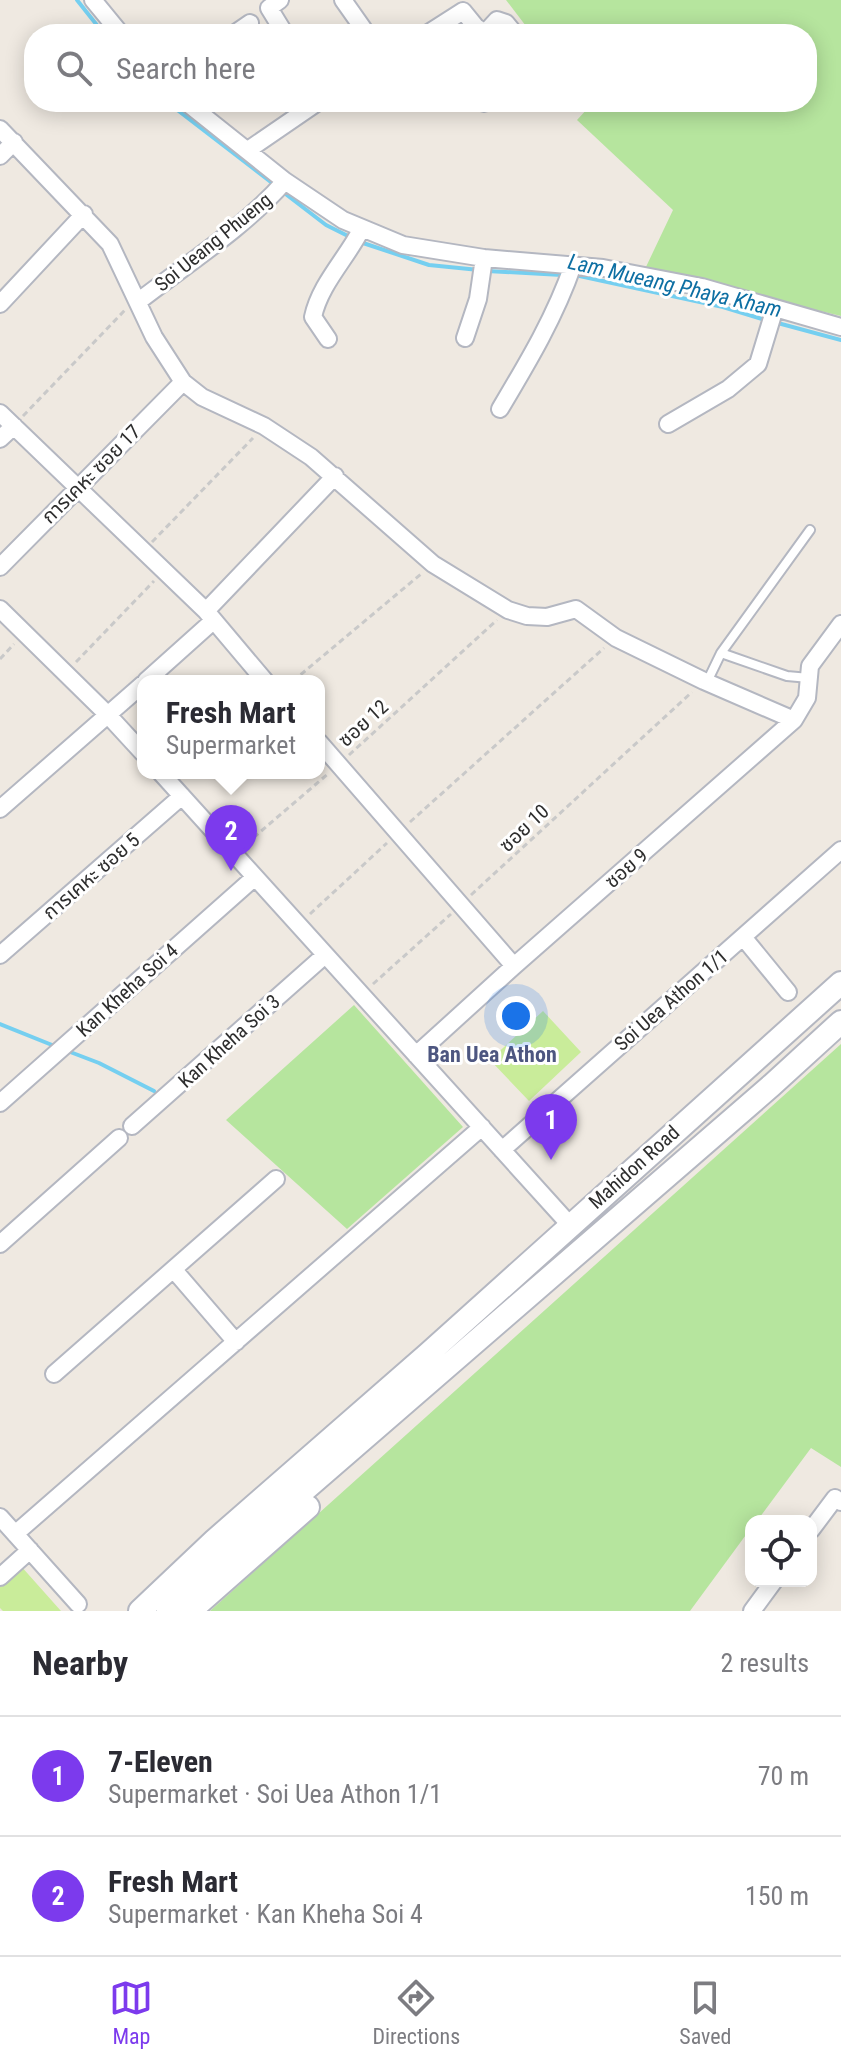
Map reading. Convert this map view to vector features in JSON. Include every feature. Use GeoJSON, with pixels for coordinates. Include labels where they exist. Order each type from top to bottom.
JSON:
{"type":"FeatureCollection","features":[{"type":"Feature","properties":{"kind":"main road","name":"Mahidon Road"},"geometry":{"type":"LineString","coordinates":[[168,1611],[221,1548],[428,1354],[841,983]]}},
{"type":"Feature","properties":{"kind":"main road","name":"Mahidon Road"},"geometry":{"type":"LineString","coordinates":[[140,1611],[447,1368],[841,1022]]}},
{"type":"Feature","properties":{"kind":"main road","name":"Mahidon Road"},"geometry":{"type":"LineString","coordinates":[[120,1611],[355,1402],[428,1354]]}},
{"type":"Feature","properties":{"kind":"main road","name":"Mahidon Road"},"geometry":{"type":"LineString","coordinates":[[190,1611],[391,1433],[447,1368]]}},
{"type":"Feature","properties":{"kind":"street"},"geometry":{"type":"LineString","coordinates":[[93,0],[113,24]]}},
{"type":"Feature","properties":{"kind":"street"},"geometry":{"type":"LineString","coordinates":[[279,24],[269,8],[280,0]]}},
{"type":"Feature","properties":{"kind":"street"},"geometry":{"type":"LineString","coordinates":[[343,0],[360,24]]}},
{"type":"Feature","properties":{"kind":"street"},"geometry":{"type":"LineString","coordinates":[[443,24],[463,11],[474,24]]}},
{"type":"Feature","properties":{"kind":"street"},"geometry":{"type":"LineString","coordinates":[[199,112],[248,150],[279,188],[343,220],[357,238],[571,274],[603,268],[702,287],[773,313],[841,327]]}},
{"type":"Feature","properties":{"kind":"street"},"geometry":{"type":"LineString","coordinates":[[248,150],[303,112]]}},
{"type":"Feature","properties":{"kind":"street"},"geometry":{"type":"LineString","coordinates":[[0,129],[110,244],[161,348],[183,382],[202,397],[264,426],[335,476],[433,564],[508,610],[527,616],[547,617],[576,609],[616,638],[794,720]]}},
{"type":"Feature","properties":{"kind":"street"},"geometry":{"type":"LineString","coordinates":[[0,156],[14,142]]}},
{"type":"Feature","properties":{"kind":"street","name":"Soi Ueang Phueng"},"geometry":{"type":"LineString","coordinates":[[139,301],[246,220],[279,188]]}},
{"type":"Feature","properties":{"kind":"street"},"geometry":{"type":"LineString","coordinates":[[0,304],[84,214]]}},
{"type":"Feature","properties":{"kind":"street"},"geometry":{"type":"LineString","coordinates":[[328,339],[313,317],[317,299],[357,238]]}},
{"type":"Feature","properties":{"kind":"street"},"geometry":{"type":"LineString","coordinates":[[465,338],[484,261]]}},
{"type":"Feature","properties":{"kind":"street"},"geometry":{"type":"LineString","coordinates":[[500,409],[548,328],[571,274]]}},
{"type":"Feature","properties":{"kind":"street"},"geometry":{"type":"LineString","coordinates":[[668,424],[738,381],[758,364],[773,313]]}},
{"type":"Feature","properties":{"kind":"street","name":"การเคหะ ซอย 17"},"geometry":{"type":"LineString","coordinates":[[0,567],[183,382]]}},
{"type":"Feature","properties":{"kind":"street"},"geometry":{"type":"LineString","coordinates":[[0,413],[165,570],[210,616],[260,675]]}},
{"type":"Feature","properties":{"kind":"street"},"geometry":{"type":"LineString","coordinates":[[0,439],[14,426]]}},
{"type":"Feature","properties":{"kind":"street"},"geometry":{"type":"LineString","coordinates":[[153,675],[335,476]]}},
{"type":"Feature","properties":{"kind":"street"},"geometry":{"type":"LineString","coordinates":[[0,609],[137,746]]}},
{"type":"Feature","properties":{"kind":"street","name":"ซอย 9"},"geometry":{"type":"LineString","coordinates":[[416,1055],[794,720],[807,698],[809,672],[841,624]]}},
{"type":"Feature","properties":{"kind":"street"},"geometry":{"type":"LineString","coordinates":[[0,809],[137,690]]}},
{"type":"Feature","properties":{"kind":"street"},"geometry":{"type":"LineString","coordinates":[[325,749],[514,966]]}},
{"type":"Feature","properties":{"kind":"street"},"geometry":{"type":"LineString","coordinates":[[166,779],[570,1225]]}},
{"type":"Feature","properties":{"kind":"street","name":"การเคหะ ซอย 5"},"geometry":{"type":"LineString","coordinates":[[0,955],[182,796]]}},
{"type":"Feature","properties":{"kind":"street","name":"Soi Uea Athon 1/1"},"geometry":{"type":"LineString","coordinates":[[502,1150],[841,850]]}},
{"type":"Feature","properties":{"kind":"street","name":"Kan Kheha Soi 4"},"geometry":{"type":"LineString","coordinates":[[0,1103],[255,877]]}},
{"type":"Feature","properties":{"kind":"street"},"geometry":{"type":"LineString","coordinates":[[743,937],[788,992]]}},
{"type":"Feature","properties":{"kind":"street","name":"Kan Kheha Soi 3"},"geometry":{"type":"LineString","coordinates":[[132,1126],[325,955]]}},
{"type":"Feature","properties":{"kind":"street"},"geometry":{"type":"LineString","coordinates":[[15,1534],[482,1127]]}},
{"type":"Feature","properties":{"kind":"street"},"geometry":{"type":"LineString","coordinates":[[0,1244],[119,1138]]}},
{"type":"Feature","properties":{"kind":"street"},"geometry":{"type":"LineString","coordinates":[[54,1374],[276,1179]]}},
{"type":"Feature","properties":{"kind":"street"},"geometry":{"type":"LineString","coordinates":[[174,1270],[236,1342]]}},
{"type":"Feature","properties":{"kind":"street"},"geometry":{"type":"LineString","coordinates":[[817,1522],[835,1498],[841,1502]]}},
{"type":"Feature","properties":{"kind":"street"},"geometry":{"type":"LineString","coordinates":[[0,1517],[78,1604]]}},
{"type":"Feature","properties":{"kind":"street"},"geometry":{"type":"LineString","coordinates":[[0,1577],[30,1550]]}},
{"type":"Feature","properties":{"kind":"street"},"geometry":{"type":"LineString","coordinates":[[752,1611],[770,1587]]}},
{"type":"Feature","properties":{"kind":"lane"},"geometry":{"type":"LineString","coordinates":[[706,681],[721,653],[810,530]]}},
{"type":"Feature","properties":{"kind":"lane"},"geometry":{"type":"LineString","coordinates":[[721,653],[787,676],[809,672]]}},
{"type":"Feature","properties":{"kind":"path"},"geometry":{"type":"LineString","coordinates":[[14,426],[127,308],[139,301]]}},
{"type":"Feature","properties":{"kind":"path"},"geometry":{"type":"LineString","coordinates":[[144,550],[264,426]]}},
{"type":"Feature","properties":{"kind":"path"},"geometry":{"type":"LineString","coordinates":[[300,675],[433,564]]}},
{"type":"Feature","properties":{"kind":"path"},"geometry":{"type":"LineString","coordinates":[[65,673],[165,570]]}},
{"type":"Feature","properties":{"kind":"path","name":"ซอย 12"},"geometry":{"type":"LineString","coordinates":[[325,776],[508,610]]}},
{"type":"Feature","properties":{"kind":"path"},"geometry":{"type":"LineString","coordinates":[[0,659],[25,633]]}},
{"type":"Feature","properties":{"kind":"path"},"geometry":{"type":"LineString","coordinates":[[298,925],[616,638]]}},
{"type":"Feature","properties":{"kind":"path","name":"ซอย 10"},"geometry":{"type":"LineString","coordinates":[[362,995],[706,681]]}},
{"type":"Feature","properties":{"kind":"path","name":"ซอย 12"},"geometry":{"type":"LineString","coordinates":[[234,854],[322,779]]}},
{"type":"Feature","properties":{"kind":"green space"},"geometry":{"type":"Polygon","coordinates":[[[506,0],[841,0],[841,316],[645,269],[673,210],[577,120],[584,112],[817,112],[817,24],[524,24],[506,0]]]}},
{"type":"Feature","properties":{"kind":"green space"},"geometry":{"type":"Polygon","coordinates":[[[354,1005],[463,1127],[347,1229],[226,1120],[354,1005]]]}},
{"type":"Feature","properties":{"kind":"green space"},"geometry":{"type":"Polygon","coordinates":[[[543,1011],[581,1052],[529,1101],[490,1060],[543,1011]]]}},
{"type":"Feature","properties":{"kind":"green space"},"geometry":{"type":"Polygon","coordinates":[[[841,1044],[841,1467],[811,1448],[761,1515],[745,1515],[745,1536],[690,1611],[210,1611],[841,1044]]]}},
{"type":"Feature","properties":{"kind":"green space"},"geometry":{"type":"Polygon","coordinates":[[[20,1565],[61,1611],[3,1611],[0,1608],[0,1583],[20,1565]]]}},
{"type":"Feature","properties":{"kind":"waterway","name":"Lam Mueang Phaya Kham"},"geometry":{"type":"LineString","coordinates":[[77,0],[96,24]]}},
{"type":"Feature","properties":{"kind":"waterway","name":"Lam Mueang Phaya Kham"},"geometry":{"type":"LineString","coordinates":[[180,112],[276,186]]}},
{"type":"Feature","properties":{"kind":"waterway","name":"Lam Mueang Phaya Kham"},"geometry":{"type":"LineString","coordinates":[[283,192],[326,225],[352,238]]}},
{"type":"Feature","properties":{"kind":"waterway","name":"Lam Mueang Phaya Kham"},"geometry":{"type":"LineString","coordinates":[[360,242],[429,265],[479,270]]}},
{"type":"Feature","properties":{"kind":"waterway","name":"Lam Mueang Phaya Kham"},"geometry":{"type":"LineString","coordinates":[[487,271],[562,275]]}},
{"type":"Feature","properties":{"kind":"waterway","name":"Lam Mueang Phaya Kham"},"geometry":{"type":"LineString","coordinates":[[575,275],[723,307],[765,320]]}},
{"type":"Feature","properties":{"kind":"waterway","name":"Lam Mueang Phaya Kham"},"geometry":{"type":"LineString","coordinates":[[774,322],[841,340]]}},
{"type":"Feature","properties":{"kind":"waterway"},"geometry":{"type":"LineString","coordinates":[[0,1024],[57,1047]]}},
{"type":"Feature","properties":{"kind":"waterway"},"geometry":{"type":"LineString","coordinates":[[65,1050],[99,1063],[154,1091]]}},
{"type":"Feature","properties":{"kind":"place","name":"Fresh Mart"},"geometry":{"type":"Point","coordinates":[231,871]}},
{"type":"Feature","properties":{"kind":"place","name":"7-Eleven"},"geometry":{"type":"Point","coordinates":[551,1160]}},
{"type":"Feature","properties":{"kind":"district","name":"Ban Uea Athon"},"geometry":{"type":"Point","coordinates":[492,1054]}}]}
